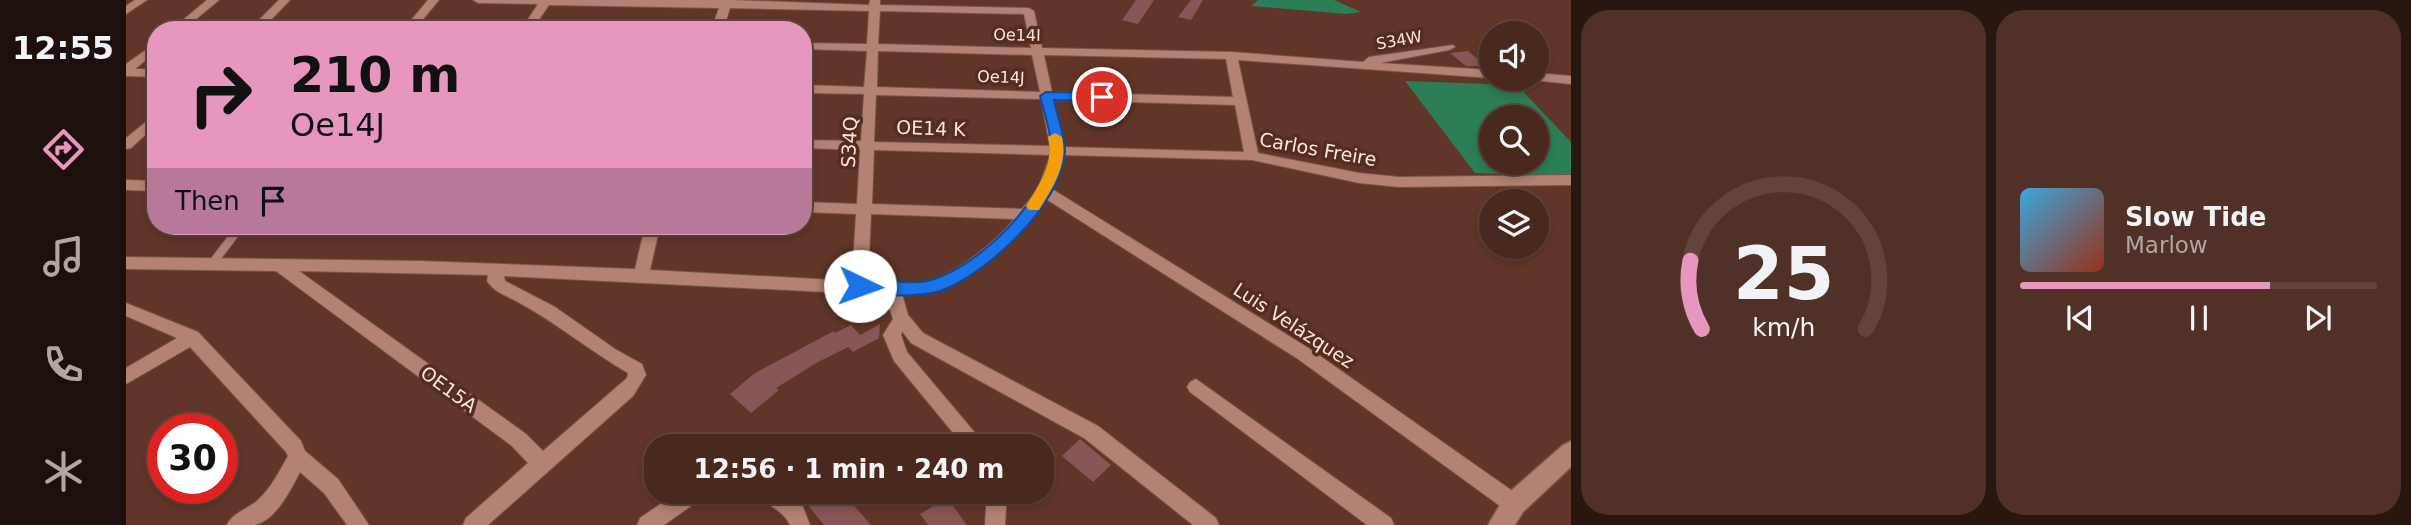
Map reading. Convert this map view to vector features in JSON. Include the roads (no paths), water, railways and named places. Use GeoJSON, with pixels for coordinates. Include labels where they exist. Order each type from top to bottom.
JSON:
{"type":"FeatureCollection","features":[{"type":"Feature","properties":{"kind":"street"},"geometry":{"type":"LineString","coordinates":[[126,11],[142,0]]}},
{"type":"Feature","properties":{"kind":"street"},"geometry":{"type":"LineString","coordinates":[[187,21],[214,0]]}},
{"type":"Feature","properties":{"kind":"street"},"geometry":{"type":"LineString","coordinates":[[263,21],[285,0]]}},
{"type":"Feature","properties":{"kind":"street"},"geometry":{"type":"LineString","coordinates":[[416,21],[434,0]]}},
{"type":"Feature","properties":{"kind":"street"},"geometry":{"type":"LineString","coordinates":[[126,263],[497,270],[892,289],[936,286],[991,252],[1028,214],[1053,172],[1058,151],[1029,10],[875,3],[478,0]]}},
{"type":"Feature","properties":{"kind":"street"},"geometry":{"type":"LineString","coordinates":[[532,21],[546,1]]}},
{"type":"Feature","properties":{"kind":"street"},"geometry":{"type":"LineString","coordinates":[[719,21],[726,2]]}},
{"type":"Feature","properties":{"kind":"street","name":"S34Q"},"geometry":{"type":"LineString","coordinates":[[860,286],[875,3]]}},
{"type":"Feature","properties":{"kind":"street","name":"Oe14I"},"geometry":{"type":"LineString","coordinates":[[812,46],[1231,56],[1479,73]]}},
{"type":"Feature","properties":{"kind":"street","name":"S34W"},"geometry":{"type":"LineString","coordinates":[[1355,66],[1373,60],[1449,47]]}},
{"type":"Feature","properties":{"kind":"street"},"geometry":{"type":"LineString","coordinates":[[126,71],[147,54]]}},
{"type":"Feature","properties":{"kind":"street"},"geometry":{"type":"LineString","coordinates":[[1231,56],[1252,156]]}},
{"type":"Feature","properties":{"kind":"street"},"geometry":{"type":"LineString","coordinates":[[126,71],[147,72]]}},
{"type":"Feature","properties":{"kind":"street"},"geometry":{"type":"LineString","coordinates":[[1549,78],[1571,80]]}},
{"type":"Feature","properties":{"kind":"street","name":"Oe14J"},"geometry":{"type":"LineString","coordinates":[[812,89],[1240,101]]}},
{"type":"Feature","properties":{"kind":"street"},"geometry":{"type":"LineString","coordinates":[[126,145],[147,128]]}},
{"type":"Feature","properties":{"kind":"street","name":"OE14 K"},"geometry":{"type":"LineString","coordinates":[[812,144],[1058,151]]}},
{"type":"Feature","properties":{"kind":"street","name":"Carlos Freire"},"geometry":{"type":"LineString","coordinates":[[1058,151],[1252,156],[1359,178],[1399,182],[1571,180]]}},
{"type":"Feature","properties":{"kind":"street"},"geometry":{"type":"LineString","coordinates":[[126,185],[147,186]]}},
{"type":"Feature","properties":{"kind":"street","name":"Luis Velázquez"},"geometry":{"type":"LineString","coordinates":[[1044,191],[1304,354],[1508,515]]}},
{"type":"Feature","properties":{"kind":"street"},"geometry":{"type":"LineString","coordinates":[[812,207],[1028,214]]}},
{"type":"Feature","properties":{"kind":"street"},"geometry":{"type":"LineString","coordinates":[[641,275],[651,235]]}},
{"type":"Feature","properties":{"kind":"street","name":"OE15A"},"geometry":{"type":"LineString","coordinates":[[278,264],[519,440],[542,463]]}},
{"type":"Feature","properties":{"kind":"street"},"geometry":{"type":"LineString","coordinates":[[473,525],[627,391],[635,382],[637,373],[636,369],[609,354],[549,310],[499,285],[495,281],[497,270]]}},
{"type":"Feature","properties":{"kind":"street"},"geometry":{"type":"LineString","coordinates":[[892,289],[903,321],[918,338],[1091,432],[1209,525]]}},
{"type":"Feature","properties":{"kind":"street"},"geometry":{"type":"LineString","coordinates":[[126,309],[192,337],[294,447],[298,457],[331,486],[359,525]]}},
{"type":"Feature","properties":{"kind":"street"},"geometry":{"type":"LineString","coordinates":[[903,321],[895,327],[892,335],[900,356],[966,434]]}},
{"type":"Feature","properties":{"kind":"street"},"geometry":{"type":"LineString","coordinates":[[126,377],[192,337]]}},
{"type":"Feature","properties":{"kind":"street"},"geometry":{"type":"LineString","coordinates":[[1196,387],[1384,525]]}},
{"type":"Feature","properties":{"kind":"street"},"geometry":{"type":"LineString","coordinates":[[1508,515],[1571,452]]}},
{"type":"Feature","properties":{"kind":"street"},"geometry":{"type":"LineString","coordinates":[[237,525],[259,514],[278,493],[298,457]]}},
{"type":"Feature","properties":{"kind":"street"},"geometry":{"type":"LineString","coordinates":[[647,525],[677,504]]}},
{"type":"Feature","properties":{"kind":"street"},"geometry":{"type":"LineString","coordinates":[[785,504],[797,514],[800,525]]}},
{"type":"Feature","properties":{"kind":"street"},"geometry":{"type":"LineString","coordinates":[[995,525],[996,504]]}},
{"type":"Feature","properties":{"kind":"lane"},"geometry":{"type":"LineString","coordinates":[[211,265],[235,235]]}}]}
